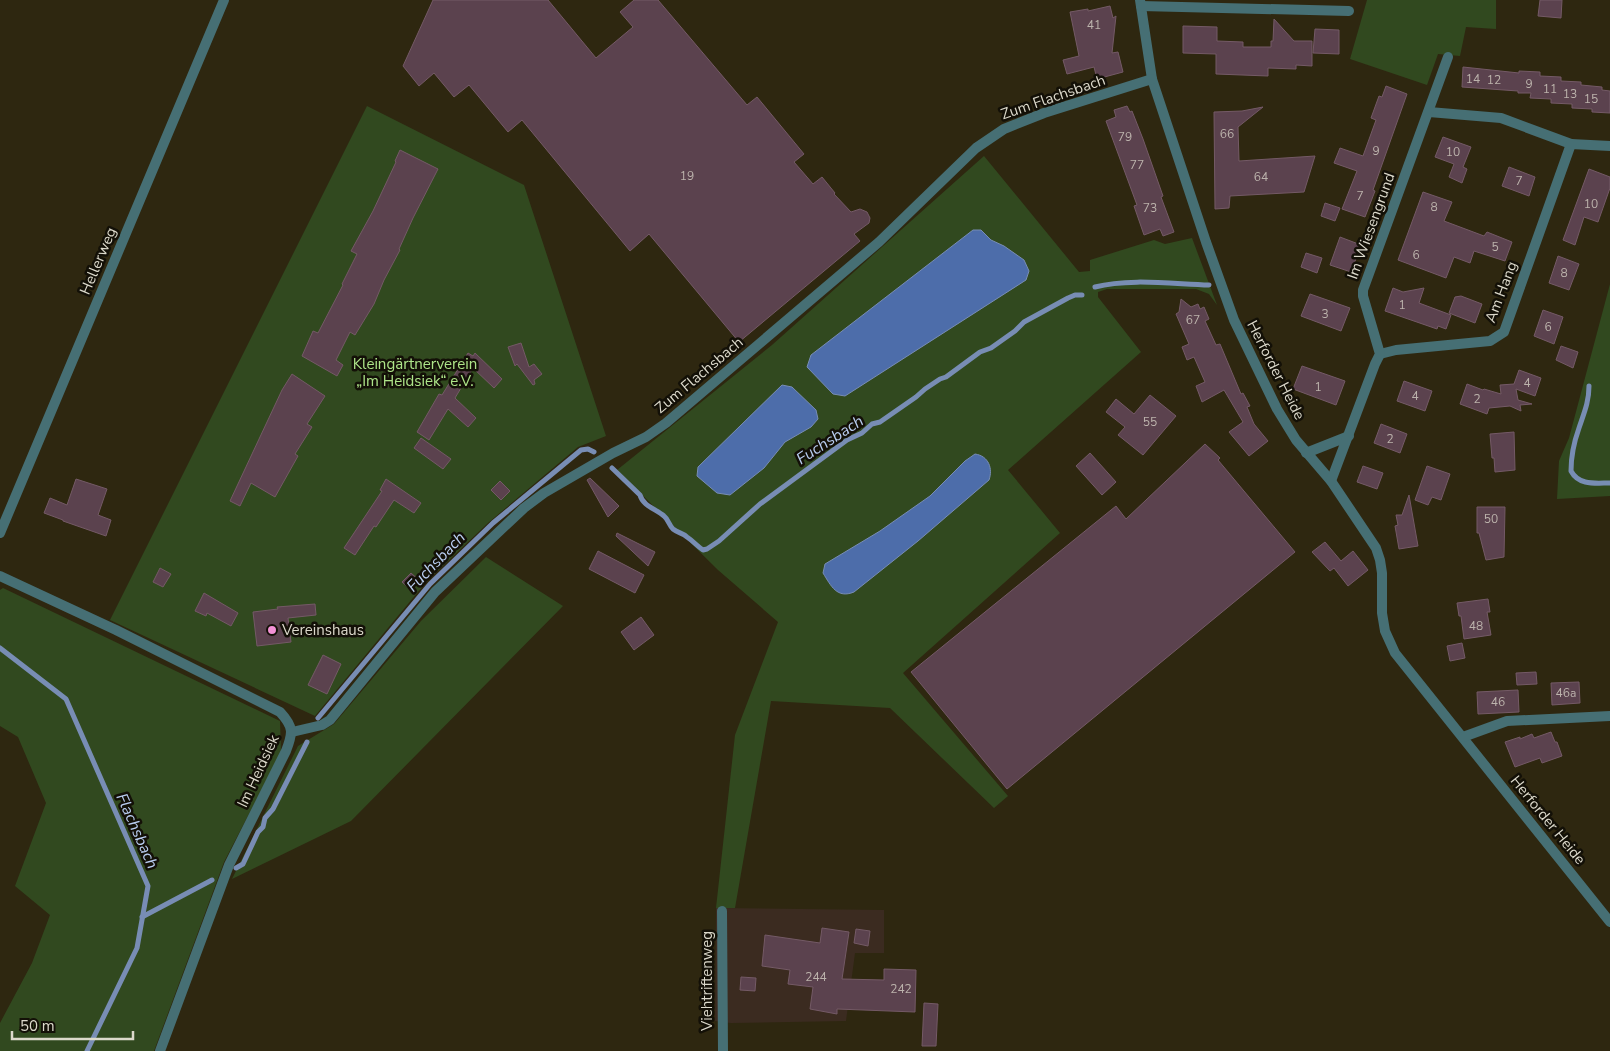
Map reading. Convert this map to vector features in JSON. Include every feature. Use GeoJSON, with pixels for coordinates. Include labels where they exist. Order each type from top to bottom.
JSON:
{"type":"FeatureCollection","features":[{"type":"Feature","properties":{"kind":"street","name":"Hellerweg"},"geometry":{"type":"LineString","coordinates":[[0,533],[224,0]]}},
{"type":"Feature","properties":{"kind":"street","name":"Herforder Heide"},"geometry":{"type":"LineString","coordinates":[[1348,11],[1140,3],[1152,79],[1234,320],[1277,409],[1296,440],[1331,481],[1376,548],[1382,573],[1382,613],[1385,631],[1396,653],[1610,922]]}},
{"type":"Feature","properties":{"kind":"street","name":"Im Wiesengrund"},"geometry":{"type":"LineString","coordinates":[[1380,354],[1363,296],[1363,290],[1448,57]]}},
{"type":"Feature","properties":{"kind":"street","name":"Zum Flachsbach"},"geometry":{"type":"LineString","coordinates":[[292,732],[322,725],[330,720],[435,592],[524,508],[613,453],[646,437],[666,423],[878,242],[976,148],[1004,129],[1036,116],[1152,79]]}},
{"type":"Feature","properties":{"kind":"street"},"geometry":{"type":"LineString","coordinates":[[1429,112],[1501,118],[1571,144],[1610,146]]}},
{"type":"Feature","properties":{"kind":"street","name":"Am Hang"},"geometry":{"type":"LineString","coordinates":[[1380,354],[1396,350],[1490,341],[1504,332],[1571,144]]}},
{"type":"Feature","properties":{"kind":"street"},"geometry":{"type":"LineString","coordinates":[[1331,481],[1380,354]]}},
{"type":"Feature","properties":{"kind":"street"},"geometry":{"type":"LineString","coordinates":[[1306,453],[1349,436]]}},
{"type":"Feature","properties":{"kind":"street","name":"Im Heidsiek"},"geometry":{"type":"LineString","coordinates":[[0,576],[116,630],[280,712],[288,720],[292,732],[286,751],[229,865],[160,1051]]}},
{"type":"Feature","properties":{"kind":"street"},"geometry":{"type":"LineString","coordinates":[[1463,736],[1507,721],[1610,716]]}},
{"type":"Feature","properties":{"kind":"street","name":"Viehtriftenweg"},"geometry":{"type":"LineString","coordinates":[[722,911],[723,1051]]}},
{"type":"Feature","properties":{"kind":"shaded area"},"geometry":{"type":"Polygon","coordinates":[[[716,908],[884,910],[884,953],[855,953],[846,1021],[731,1023],[715,1021],[716,908]]]}},
{"type":"Feature","properties":{"kind":"green space"},"geometry":{"type":"Polygon","coordinates":[[[1367,0],[1496,0],[1496,29],[1466,27],[1460,56],[1438,54],[1427,85],[1350,59],[1367,0]]]}},
{"type":"Feature","properties":{"kind":"green space","name":"Kleingärtnerverein „Im Heidsiek“ e.V."},"geometry":{"type":"Polygon","coordinates":[[[367,106],[524,185],[606,436],[578,447],[488,523],[427,581],[315,716],[110,620],[367,106]]]}},
{"type":"Feature","properties":{"kind":"green space"},"geometry":{"type":"Polygon","coordinates":[[[984,156],[1079,272],[1090,271],[1090,260],[1154,240],[1165,244],[1192,238],[1217,305],[1209,294],[1196,289],[1107,289],[1098,292],[1098,297],[1141,352],[1008,470],[1060,533],[903,673],[1008,796],[994,808],[890,708],[771,701],[735,908],[716,908],[735,735],[778,622],[718,570],[617,470],[772,345],[984,156]]]}},
{"type":"Feature","properties":{"kind":"green space"},"geometry":{"type":"Polygon","coordinates":[[[1610,284],[1610,496],[1557,499],[1559,461],[1569,438],[1610,284]]]}},
{"type":"Feature","properties":{"kind":"green space"},"geometry":{"type":"Polygon","coordinates":[[[486,557],[563,606],[351,821],[232,879],[298,746],[334,724],[421,621],[486,557]]]}},
{"type":"Feature","properties":{"kind":"green space"},"geometry":{"type":"Polygon","coordinates":[[[3,588],[280,721],[281,752],[224,862],[154,1051],[0,1051],[0,1023],[32,963],[50,915],[15,886],[46,803],[18,737],[0,726],[0,590],[3,588]]]}},
{"type":"Feature","properties":{"kind":"water"},"geometry":{"type":"Polygon","coordinates":[[[973,230],[981,230],[991,240],[1004,246],[1024,260],[1029,271],[1026,280],[845,396],[833,394],[807,367],[811,355],[973,230]]]}},
{"type":"Feature","properties":{"kind":"water"},"geometry":{"type":"Polygon","coordinates":[[[782,385],[792,387],[816,410],[818,419],[811,427],[785,442],[764,468],[730,495],[717,493],[697,476],[698,467],[782,385]]]}},
{"type":"Feature","properties":{"kind":"water"},"geometry":{"type":"Polygon","coordinates":[[[975,454],[987,460],[990,467],[989,480],[918,541],[854,592],[843,594],[832,587],[823,573],[825,564],[880,531],[930,496],[965,461],[975,454]]]}},
{"type":"Feature","properties":{"kind":"building"},"geometry":{"type":"Polygon","coordinates":[[[433,0],[548,0],[596,58],[633,27],[620,12],[634,0],[658,0],[747,105],[757,97],[804,154],[794,162],[813,184],[822,177],[834,194],[851,212],[860,209],[867,212],[870,218],[869,223],[854,234],[860,241],[739,342],[649,234],[630,251],[522,120],[508,132],[469,85],[454,97],[434,73],[419,86],[403,66],[433,0]]]}},
{"type":"Feature","properties":{"kind":"building"},"geometry":{"type":"Polygon","coordinates":[[[1540,0],[1562,0],[1561,18],[1538,16],[1540,0]]]}},
{"type":"Feature","properties":{"kind":"building"},"geometry":{"type":"Polygon","coordinates":[[[1110,6],[1113,18],[1116,16],[1112,53],[1118,52],[1123,72],[1097,79],[1094,67],[1067,74],[1063,60],[1079,56],[1070,12],[1088,9],[1088,11],[1110,6]]]}},
{"type":"Feature","properties":{"kind":"building"},"geometry":{"type":"Polygon","coordinates":[[[1274,19],[1294,41],[1312,41],[1312,66],[1296,65],[1296,69],[1268,68],[1268,76],[1216,74],[1216,54],[1183,53],[1183,26],[1217,27],[1217,41],[1243,42],[1243,47],[1271,47],[1274,19]]]}},
{"type":"Feature","properties":{"kind":"building"},"geometry":{"type":"Polygon","coordinates":[[[1315,29],[1339,30],[1339,54],[1313,53],[1315,29]]]}},
{"type":"Feature","properties":{"kind":"building"},"geometry":{"type":"Polygon","coordinates":[[[1463,67],[1519,73],[1519,71],[1540,72],[1540,76],[1561,77],[1561,81],[1581,82],[1581,85],[1602,87],[1602,90],[1610,91],[1610,113],[1592,112],[1592,109],[1572,108],[1572,104],[1551,103],[1551,99],[1530,98],[1531,93],[1462,87],[1463,67]]]}},
{"type":"Feature","properties":{"kind":"building"},"geometry":{"type":"Polygon","coordinates":[[[1386,86],[1407,94],[1365,217],[1342,209],[1357,171],[1334,163],[1340,148],[1363,156],[1376,120],[1371,118],[1379,96],[1382,97],[1386,86]]]}},
{"type":"Feature","properties":{"kind":"building"},"geometry":{"type":"Polygon","coordinates":[[[1127,106],[1130,112],[1132,111],[1143,139],[1174,232],[1163,236],[1160,229],[1144,235],[1134,206],[1137,205],[1106,121],[1116,117],[1114,110],[1127,106]]]}},
{"type":"Feature","properties":{"kind":"building"},"geometry":{"type":"Polygon","coordinates":[[[1263,107],[1238,127],[1239,161],[1315,156],[1304,192],[1230,196],[1229,208],[1215,209],[1214,112],[1242,111],[1263,107]]]}},
{"type":"Feature","properties":{"kind":"building"},"geometry":{"type":"Polygon","coordinates":[[[1443,137],[1471,147],[1463,167],[1467,169],[1462,183],[1449,177],[1454,164],[1435,157],[1443,137]]]}},
{"type":"Feature","properties":{"kind":"building"},"geometry":{"type":"Polygon","coordinates":[[[400,150],[438,169],[413,218],[374,304],[355,335],[350,332],[336,360],[343,365],[337,376],[302,356],[313,331],[318,333],[343,285],[357,254],[351,251],[373,211],[400,150]]]}},
{"type":"Feature","properties":{"kind":"building"},"geometry":{"type":"Polygon","coordinates":[[[1509,167],[1535,177],[1529,196],[1502,186],[1509,167]]]}},
{"type":"Feature","properties":{"kind":"building"},"geometry":{"type":"Polygon","coordinates":[[[1589,169],[1610,177],[1610,188],[1598,222],[1584,217],[1575,245],[1563,240],[1589,169]]]}},
{"type":"Feature","properties":{"kind":"building"},"geometry":{"type":"Polygon","coordinates":[[[1423,192],[1452,202],[1444,221],[1484,236],[1487,232],[1512,242],[1505,261],[1474,251],[1470,263],[1454,257],[1446,278],[1398,260],[1423,192]]]}},
{"type":"Feature","properties":{"kind":"building"},"geometry":{"type":"Polygon","coordinates":[[[1325,203],[1340,208],[1335,221],[1321,216],[1325,203]]]}},
{"type":"Feature","properties":{"kind":"building"},"geometry":{"type":"Polygon","coordinates":[[[1340,237],[1361,245],[1351,272],[1330,265],[1340,237]]]}},
{"type":"Feature","properties":{"kind":"building"},"geometry":{"type":"Polygon","coordinates":[[[1306,253],[1322,258],[1317,273],[1301,267],[1306,253]]]}},
{"type":"Feature","properties":{"kind":"building"},"geometry":{"type":"Polygon","coordinates":[[[1558,256],[1579,264],[1569,290],[1549,283],[1558,256]]]}},
{"type":"Feature","properties":{"kind":"building"},"geometry":{"type":"Polygon","coordinates":[[[1393,288],[1403,292],[1424,288],[1419,303],[1451,315],[1446,329],[1438,326],[1437,329],[1385,311],[1393,288]]]}},
{"type":"Feature","properties":{"kind":"building"},"geometry":{"type":"Polygon","coordinates":[[[1310,294],[1350,308],[1341,331],[1301,316],[1310,294]]]}},
{"type":"Feature","properties":{"kind":"building"},"geometry":{"type":"Polygon","coordinates":[[[1461,296],[1482,304],[1475,323],[1449,313],[1455,297],[1461,296]]]}},
{"type":"Feature","properties":{"kind":"building"},"geometry":{"type":"Polygon","coordinates":[[[1181,299],[1191,307],[1198,304],[1200,309],[1204,307],[1209,319],[1205,321],[1216,345],[1220,344],[1241,394],[1243,393],[1250,406],[1247,407],[1254,424],[1268,441],[1249,456],[1229,432],[1243,422],[1224,390],[1202,402],[1196,386],[1205,382],[1194,357],[1187,360],[1182,347],[1189,344],[1176,314],[1179,312],[1181,299]]]}},
{"type":"Feature","properties":{"kind":"building"},"geometry":{"type":"Polygon","coordinates":[[[1543,310],[1563,317],[1554,344],[1534,336],[1543,310]]]}},
{"type":"Feature","properties":{"kind":"building"},"geometry":{"type":"Polygon","coordinates":[[[521,343],[529,367],[534,364],[542,374],[534,380],[535,384],[533,385],[517,364],[515,366],[508,347],[521,343]]]}},
{"type":"Feature","properties":{"kind":"building"},"geometry":{"type":"Polygon","coordinates":[[[1561,346],[1578,352],[1573,368],[1556,360],[1561,346]]]}},
{"type":"Feature","properties":{"kind":"building"},"geometry":{"type":"Polygon","coordinates":[[[468,353],[473,356],[475,353],[502,379],[494,388],[473,368],[455,398],[476,418],[468,427],[448,409],[429,440],[417,432],[439,394],[442,395],[468,353]]]}},
{"type":"Feature","properties":{"kind":"building"},"geometry":{"type":"Polygon","coordinates":[[[1302,366],[1345,381],[1336,405],[1293,389],[1302,366]]]}},
{"type":"Feature","properties":{"kind":"building"},"geometry":{"type":"Polygon","coordinates":[[[1519,370],[1541,378],[1535,396],[1516,389],[1518,400],[1532,404],[1520,405],[1521,411],[1510,406],[1489,408],[1487,414],[1460,404],[1467,384],[1501,394],[1500,385],[1514,384],[1519,370]]]}},
{"type":"Feature","properties":{"kind":"building"},"geometry":{"type":"Polygon","coordinates":[[[292,374],[325,396],[307,424],[312,427],[295,454],[298,456],[275,497],[251,483],[240,506],[230,501],[282,390],[292,374]]]}},
{"type":"Feature","properties":{"kind":"building"},"geometry":{"type":"Polygon","coordinates":[[[1404,381],[1432,391],[1425,411],[1397,401],[1404,381]]]}},
{"type":"Feature","properties":{"kind":"building"},"geometry":{"type":"Polygon","coordinates":[[[1150,395],[1176,416],[1143,455],[1118,435],[1125,427],[1106,412],[1116,399],[1134,414],[1150,395]]]}},
{"type":"Feature","properties":{"kind":"building"},"geometry":{"type":"Polygon","coordinates":[[[1381,424],[1407,434],[1400,453],[1374,443],[1381,424]]]}},
{"type":"Feature","properties":{"kind":"building"},"geometry":{"type":"Polygon","coordinates":[[[1514,432],[1515,470],[1495,472],[1490,434],[1514,432]]]}},
{"type":"Feature","properties":{"kind":"building"},"geometry":{"type":"Polygon","coordinates":[[[421,438],[451,459],[443,469],[414,448],[421,438]]]}},
{"type":"Feature","properties":{"kind":"building"},"geometry":{"type":"Polygon","coordinates":[[[1205,444],[1220,458],[1218,460],[1295,552],[1007,789],[911,672],[1116,506],[1126,519],[1205,444]]]}},
{"type":"Feature","properties":{"kind":"building"},"geometry":{"type":"Polygon","coordinates":[[[1090,453],[1116,482],[1102,495],[1076,466],[1090,453]]]}},
{"type":"Feature","properties":{"kind":"building"},"geometry":{"type":"Polygon","coordinates":[[[1363,466],[1383,473],[1377,489],[1357,482],[1363,466]]]}},
{"type":"Feature","properties":{"kind":"building"},"geometry":{"type":"Polygon","coordinates":[[[1427,466],[1450,474],[1441,500],[1432,497],[1428,505],[1415,500],[1427,466]]]}},
{"type":"Feature","properties":{"kind":"building"},"geometry":{"type":"Polygon","coordinates":[[[590,478],[619,506],[608,517],[587,480],[590,478]]]}},
{"type":"Feature","properties":{"kind":"building"},"geometry":{"type":"Polygon","coordinates":[[[76,479],[107,489],[98,515],[111,520],[106,536],[44,513],[50,498],[67,505],[76,479]]]}},
{"type":"Feature","properties":{"kind":"building"},"geometry":{"type":"Polygon","coordinates":[[[386,479],[421,503],[414,513],[394,500],[355,555],[344,548],[382,491],[380,490],[386,479]]]}},
{"type":"Feature","properties":{"kind":"building"},"geometry":{"type":"Polygon","coordinates":[[[500,481],[510,491],[501,500],[491,490],[500,481]]]}},
{"type":"Feature","properties":{"kind":"building"},"geometry":{"type":"Polygon","coordinates":[[[1409,495],[1418,546],[1399,549],[1395,526],[1398,525],[1396,515],[1402,515],[1409,495]]]}},
{"type":"Feature","properties":{"kind":"building"},"geometry":{"type":"Polygon","coordinates":[[[1477,507],[1505,507],[1504,557],[1486,560],[1479,533],[1477,533],[1477,507]]]}},
{"type":"Feature","properties":{"kind":"building"},"geometry":{"type":"Polygon","coordinates":[[[617,533],[655,552],[648,566],[616,536],[617,533]]]}},
{"type":"Feature","properties":{"kind":"building"},"geometry":{"type":"Polygon","coordinates":[[[1325,542],[1341,561],[1353,551],[1368,570],[1348,586],[1334,568],[1330,571],[1312,552],[1325,542]]]}},
{"type":"Feature","properties":{"kind":"building"},"geometry":{"type":"Polygon","coordinates":[[[598,551],[644,575],[635,593],[589,569],[598,551]]]}},
{"type":"Feature","properties":{"kind":"building"},"geometry":{"type":"Polygon","coordinates":[[[160,568],[171,574],[163,587],[153,582],[160,568]]]}},
{"type":"Feature","properties":{"kind":"building"},"geometry":{"type":"Polygon","coordinates":[[[411,573],[420,581],[411,590],[402,582],[411,573]]]}},
{"type":"Feature","properties":{"kind":"building"},"geometry":{"type":"Polygon","coordinates":[[[204,593],[238,613],[231,626],[207,613],[206,616],[195,611],[204,593]]]}},
{"type":"Feature","properties":{"kind":"building"},"geometry":{"type":"Polygon","coordinates":[[[1488,599],[1490,612],[1487,612],[1491,635],[1464,639],[1457,603],[1488,599]]]}},
{"type":"Feature","properties":{"kind":"building","name":"Vereinshaus"},"geometry":{"type":"Polygon","coordinates":[[[315,604],[316,615],[288,618],[291,642],[257,646],[253,612],[278,609],[277,607],[315,604]]]}},
{"type":"Feature","properties":{"kind":"building"},"geometry":{"type":"Polygon","coordinates":[[[641,617],[654,635],[634,650],[621,632],[641,617]]]}},
{"type":"Feature","properties":{"kind":"building"},"geometry":{"type":"Polygon","coordinates":[[[1462,643],[1465,658],[1450,661],[1447,646],[1462,643]]]}},
{"type":"Feature","properties":{"kind":"building"},"geometry":{"type":"Polygon","coordinates":[[[323,655],[341,664],[327,694],[308,685],[323,655]]]}},
{"type":"Feature","properties":{"kind":"building"},"geometry":{"type":"Polygon","coordinates":[[[1536,672],[1537,684],[1517,685],[1516,673],[1536,672]]]}},
{"type":"Feature","properties":{"kind":"building"},"geometry":{"type":"Polygon","coordinates":[[[1579,682],[1580,703],[1552,705],[1551,683],[1579,682]]]}},
{"type":"Feature","properties":{"kind":"building"},"geometry":{"type":"Polygon","coordinates":[[[1518,690],[1519,712],[1478,714],[1477,692],[1518,690]]]}},
{"type":"Feature","properties":{"kind":"building"},"geometry":{"type":"Polygon","coordinates":[[[1551,732],[1562,756],[1542,763],[1540,758],[1515,767],[1505,742],[1532,734],[1534,738],[1551,732]]]}},
{"type":"Feature","properties":{"kind":"building"},"geometry":{"type":"Polygon","coordinates":[[[822,928],[849,932],[842,979],[884,980],[884,969],[916,970],[915,1012],[837,1009],[837,1014],[810,1009],[813,987],[788,984],[790,970],[762,966],[765,935],[820,943],[822,928]]]}},
{"type":"Feature","properties":{"kind":"building"},"geometry":{"type":"Polygon","coordinates":[[[856,929],[870,931],[868,946],[854,943],[856,929]]]}},
{"type":"Feature","properties":{"kind":"building"},"geometry":{"type":"Polygon","coordinates":[[[741,977],[756,978],[755,991],[740,990],[741,977]]]}},
{"type":"Feature","properties":{"kind":"building"},"geometry":{"type":"Polygon","coordinates":[[[924,1003],[938,1004],[936,1046],[922,1046],[924,1003]]]}},
{"type":"Feature","properties":{"kind":"waterway","name":"Fuchsbach"},"geometry":{"type":"LineString","coordinates":[[1095,287],[1137,282],[1209,285]]}},
{"type":"Feature","properties":{"kind":"waterway","name":"Fuchsbach"},"geometry":{"type":"LineString","coordinates":[[612,468],[640,495],[647,505],[665,517],[673,529],[703,550],[707,549],[719,541],[760,504],[847,440],[862,433],[872,424],[880,422],[980,352],[991,348],[1024,322],[1068,298],[1082,295]]}},
{"type":"Feature","properties":{"kind":"waterway"},"geometry":{"type":"LineString","coordinates":[[1589,386],[1587,402],[1573,449],[1571,471],[1574,476],[1583,481],[1610,483]]}},
{"type":"Feature","properties":{"kind":"waterway","name":"Fuchsbach"},"geometry":{"type":"LineString","coordinates":[[318,718],[430,584],[493,523],[581,450],[588,449],[594,452]]}},
{"type":"Feature","properties":{"kind":"waterway","name":"Flachsbach"},"geometry":{"type":"LineString","coordinates":[[0,648],[66,699],[148,886],[137,948],[87,1051]]}},
{"type":"Feature","properties":{"kind":"waterway","name":"Fuchsbach"},"geometry":{"type":"LineString","coordinates":[[236,868],[243,864],[258,832],[263,827],[265,818],[273,809],[307,742]]}},
{"type":"Feature","properties":{"kind":"waterway","name":"Fuchsbach"},"geometry":{"type":"LineString","coordinates":[[142,917],[212,880]]}},
{"type":"Feature","properties":{"kind":"place","name":"Vereinshaus"},"geometry":{"type":"Point","coordinates":[272,630]}}]}
